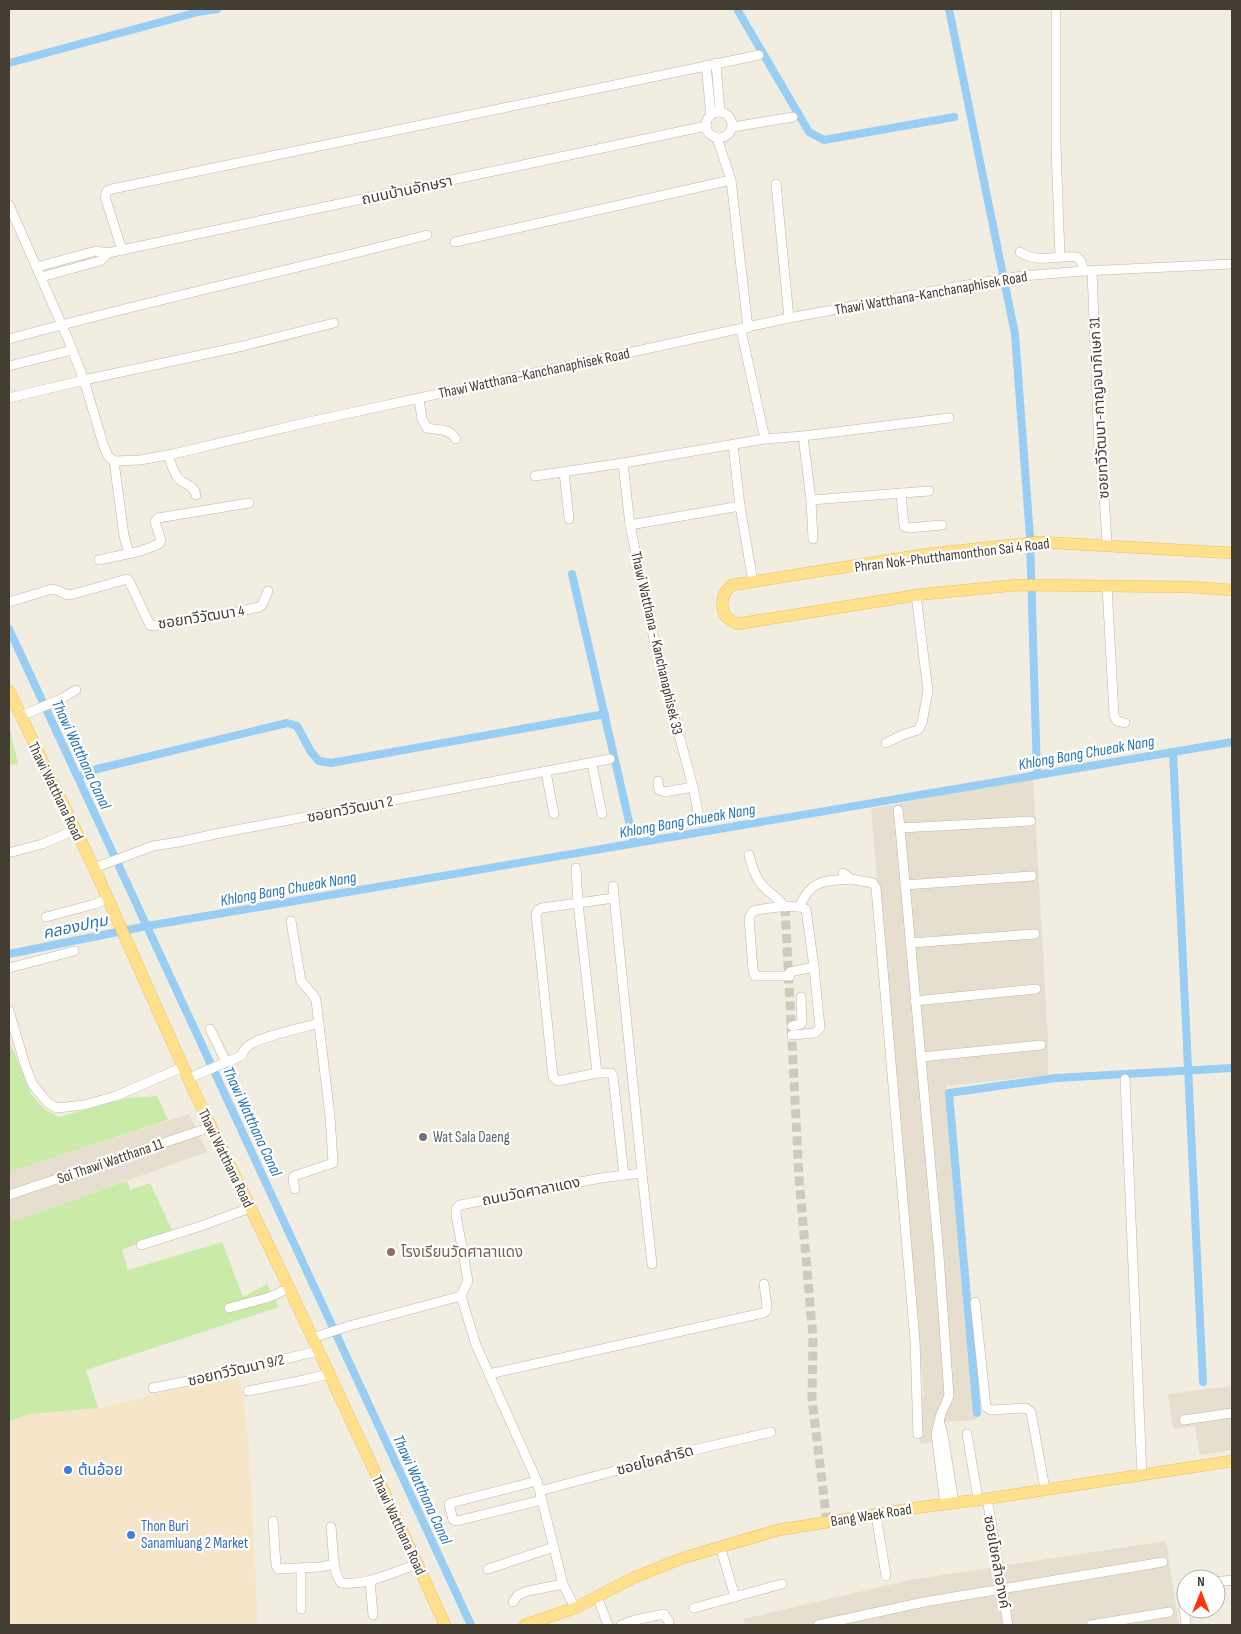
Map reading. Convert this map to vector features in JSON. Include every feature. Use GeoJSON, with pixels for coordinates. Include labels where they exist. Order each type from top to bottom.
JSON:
{"type":"FeatureCollection","features":[{"type":"Feature","properties":{"kind":"main road","name":"Phran Nok-Phutthamonthon Sai 4 Road"},"geometry":{"type":"LineString","coordinates":[[916,595],[737,624],[726,617],[723,604],[724,595],[732,585],[927,554],[1019,544],[1050,542],[1232,553]]}},
{"type":"Feature","properties":{"kind":"main road"},"geometry":{"type":"LineString","coordinates":[[916,595],[1019,586],[1054,585],[1190,587],[1232,590]]}},
{"type":"Feature","properties":{"kind":"main road","name":"Thawi Watthana Road"},"geometry":{"type":"LineString","coordinates":[[9,691],[25,714],[75,830],[94,868],[183,1067],[194,1076],[211,1127],[289,1288],[444,1625]]}},
{"type":"Feature","properties":{"kind":"main road","name":"Bang Waek Road"},"geometry":{"type":"LineString","coordinates":[[525,1625],[575,1608],[635,1576],[720,1546],[778,1530],[1232,1461]]}},
{"type":"Feature","properties":{"kind":"street"},"geometry":{"type":"LineString","coordinates":[[1056,9],[1056,146],[1060,257]]}},
{"type":"Feature","properties":{"kind":"street"},"geometry":{"type":"LineString","coordinates":[[122,250],[105,197],[107,191],[112,189],[759,55]]}},
{"type":"Feature","properties":{"kind":"street"},"geometry":{"type":"LineString","coordinates":[[711,64],[720,112]]}},
{"type":"Feature","properties":{"kind":"street"},"geometry":{"type":"LineString","coordinates":[[711,64],[711,115]]}},
{"type":"Feature","properties":{"kind":"street"},"geometry":{"type":"LineString","coordinates":[[720,112],[731,119],[732,127],[729,135],[717,138],[709,134],[706,126],[711,115],[720,112]]}},
{"type":"Feature","properties":{"kind":"street"},"geometry":{"type":"LineString","coordinates":[[732,127],[792,117]]}},
{"type":"Feature","properties":{"kind":"street","name":"ถนนบ้านอักษรา"},"geometry":{"type":"LineString","coordinates":[[37,267],[96,251],[108,253],[706,126]]}},
{"type":"Feature","properties":{"kind":"street"},"geometry":{"type":"LineString","coordinates":[[717,138],[731,180],[745,329],[765,439]]}},
{"type":"Feature","properties":{"kind":"street"},"geometry":{"type":"LineString","coordinates":[[455,242],[731,180]]}},
{"type":"Feature","properties":{"kind":"street"},"geometry":{"type":"LineString","coordinates":[[776,184],[789,318]]}},
{"type":"Feature","properties":{"kind":"street"},"geometry":{"type":"LineString","coordinates":[[9,205],[62,324],[84,380],[103,444],[108,456],[114,462],[129,553]]}},
{"type":"Feature","properties":{"kind":"street"},"geometry":{"type":"LineString","coordinates":[[9,339],[62,324],[427,235]]}},
{"type":"Feature","properties":{"kind":"street"},"geometry":{"type":"LineString","coordinates":[[1020,252],[1034,259],[1077,257],[1088,271]]}},
{"type":"Feature","properties":{"kind":"street","name":"ถนนบ้านอักษรา"},"geometry":{"type":"LineString","coordinates":[[41,277],[100,261],[108,253]]}},
{"type":"Feature","properties":{"kind":"street","name":"Thawi Watthana-Kanchanaphisek Road"},"geometry":{"type":"LineString","coordinates":[[114,462],[168,455],[304,423],[789,318],[995,280],[1088,271],[1232,264]]}},
{"type":"Feature","properties":{"kind":"street","name":"ซอยทวีวัฒนา-กาญจนาภิเษก 31"},"geometry":{"type":"LineString","coordinates":[[1088,271],[1107,545]]}},
{"type":"Feature","properties":{"kind":"street"},"geometry":{"type":"LineString","coordinates":[[9,398],[243,346],[334,323]]}},
{"type":"Feature","properties":{"kind":"street"},"geometry":{"type":"LineString","coordinates":[[9,366],[72,350]]}},
{"type":"Feature","properties":{"kind":"street"},"geometry":{"type":"LineString","coordinates":[[419,399],[422,419],[427,428],[446,430],[456,439]]}},
{"type":"Feature","properties":{"kind":"street"},"geometry":{"type":"LineString","coordinates":[[535,476],[765,439],[949,418]]}},
{"type":"Feature","properties":{"kind":"street"},"geometry":{"type":"LineString","coordinates":[[804,436],[813,540]]}},
{"type":"Feature","properties":{"kind":"street"},"geometry":{"type":"LineString","coordinates":[[733,445],[740,506],[753,582]]}},
{"type":"Feature","properties":{"kind":"street"},"geometry":{"type":"LineString","coordinates":[[168,455],[178,478],[195,489],[196,495]]}},
{"type":"Feature","properties":{"kind":"street","name":"Thawi Watthana - Kanchanaphisek 33"},"geometry":{"type":"LineString","coordinates":[[623,463],[630,525],[657,654],[700,822]]}},
{"type":"Feature","properties":{"kind":"street"},"geometry":{"type":"LineString","coordinates":[[564,472],[569,519]]}},
{"type":"Feature","properties":{"kind":"street"},"geometry":{"type":"LineString","coordinates":[[811,500],[929,491]]}},
{"type":"Feature","properties":{"kind":"street"},"geometry":{"type":"LineString","coordinates":[[901,493],[904,526],[908,528],[942,525]]}},
{"type":"Feature","properties":{"kind":"street"},"geometry":{"type":"LineString","coordinates":[[99,560],[141,551],[159,544],[161,540],[155,522],[158,518],[249,503]]}},
{"type":"Feature","properties":{"kind":"street"},"geometry":{"type":"LineString","coordinates":[[630,525],[740,506]]}},
{"type":"Feature","properties":{"kind":"street","name":"ซอยทวีวัฒนา 4"},"geometry":{"type":"LineString","coordinates":[[11,601],[52,588],[70,595],[127,579],[152,626],[259,607],[268,591]]}},
{"type":"Feature","properties":{"kind":"street"},"geometry":{"type":"LineString","coordinates":[[1107,586],[1114,715],[1117,721],[1125,723]]}},
{"type":"Feature","properties":{"kind":"street"},"geometry":{"type":"LineString","coordinates":[[886,744],[902,735],[918,730],[922,723],[928,692],[916,595]]}},
{"type":"Feature","properties":{"kind":"street"},"geometry":{"type":"LineString","coordinates":[[25,714],[61,699],[76,690]]}},
{"type":"Feature","properties":{"kind":"street","name":"ซอยทวีวัฒนา 2"},"geometry":{"type":"LineString","coordinates":[[94,868],[153,846],[592,764],[610,759]]}},
{"type":"Feature","properties":{"kind":"street"},"geometry":{"type":"LineString","coordinates":[[592,764],[602,814]]}},
{"type":"Feature","properties":{"kind":"street"},"geometry":{"type":"LineString","coordinates":[[546,772],[554,814]]}},
{"type":"Feature","properties":{"kind":"street"},"geometry":{"type":"LineString","coordinates":[[658,781],[660,790],[665,792],[692,787]]}},
{"type":"Feature","properties":{"kind":"street"},"geometry":{"type":"LineString","coordinates":[[898,810],[939,1256],[949,1396],[936,1434],[950,1503]]}},
{"type":"Feature","properties":{"kind":"street"},"geometry":{"type":"LineString","coordinates":[[900,828],[1031,821]]}},
{"type":"Feature","properties":{"kind":"street"},"geometry":{"type":"LineString","coordinates":[[12,852],[42,844],[75,830]]}},
{"type":"Feature","properties":{"kind":"street"},"geometry":{"type":"LineString","coordinates":[[749,854],[755,876],[785,907]]}},
{"type":"Feature","properties":{"kind":"street"},"geometry":{"type":"LineString","coordinates":[[576,868],[578,903],[597,1073]]}},
{"type":"Feature","properties":{"kind":"street"},"geometry":{"type":"LineString","coordinates":[[843,873],[851,879]]}},
{"type":"Feature","properties":{"kind":"street"},"geometry":{"type":"LineString","coordinates":[[905,885],[1032,876]]}},
{"type":"Feature","properties":{"kind":"street"},"geometry":{"type":"LineString","coordinates":[[799,907],[805,893],[821,882],[851,879],[873,882],[876,888],[915,1340],[918,1434]]}},
{"type":"Feature","properties":{"kind":"street"},"geometry":{"type":"LineString","coordinates":[[613,886],[652,1264]]}},
{"type":"Feature","properties":{"kind":"street"},"geometry":{"type":"LineString","coordinates":[[614,898],[542,908],[536,914],[550,1058],[555,1080],[569,1080],[597,1073],[611,1073],[613,1076],[624,1175],[642,1173]]}},
{"type":"Feature","properties":{"kind":"street"},"geometry":{"type":"LineString","coordinates":[[46,917],[107,899]]}},
{"type":"Feature","properties":{"kind":"street"},"geometry":{"type":"LineString","coordinates":[[801,997],[802,1022],[792,1030],[816,1033],[820,1028],[814,967],[806,909],[785,907],[753,912],[750,915],[749,924],[755,976],[790,974],[814,967]]}},
{"type":"Feature","properties":{"kind":"street"},"geometry":{"type":"LineString","coordinates":[[291,921],[301,981],[316,1000],[330,1116],[333,1163],[294,1176],[293,1180],[296,1189]]}},
{"type":"Feature","properties":{"kind":"street"},"geometry":{"type":"LineString","coordinates":[[910,943],[1035,934]]}},
{"type":"Feature","properties":{"kind":"street"},"geometry":{"type":"LineString","coordinates":[[9,968],[74,951]]}},
{"type":"Feature","properties":{"kind":"street"},"geometry":{"type":"LineString","coordinates":[[916,1001],[1036,989]]}},
{"type":"Feature","properties":{"kind":"street"},"geometry":{"type":"LineString","coordinates":[[9,1011],[33,1085],[48,1103],[57,1108],[84,1105],[116,1096],[183,1067]]}},
{"type":"Feature","properties":{"kind":"street"},"geometry":{"type":"LineString","coordinates":[[194,1076],[241,1056],[246,1048],[256,1042],[290,1030],[319,1023]]}},
{"type":"Feature","properties":{"kind":"street"},"geometry":{"type":"LineString","coordinates":[[210,1028],[226,1062]]}},
{"type":"Feature","properties":{"kind":"street"},"geometry":{"type":"LineString","coordinates":[[921,1057],[1041,1045]]}},
{"type":"Feature","properties":{"kind":"street"},"geometry":{"type":"LineString","coordinates":[[1125,1079],[1142,1475]]}},
{"type":"Feature","properties":{"kind":"street"},"geometry":{"type":"LineString","coordinates":[[615,1099],[634,1098]]}},
{"type":"Feature","properties":{"kind":"street","name":"Soi Thawi Watthana 11"},"geometry":{"type":"LineString","coordinates":[[9,1195],[211,1127]]}},
{"type":"Feature","properties":{"kind":"street","name":"ถนนวัดศาลาแดง"},"geometry":{"type":"LineString","coordinates":[[460,1296],[468,1281],[456,1215],[456,1209],[460,1204],[624,1175]]}},
{"type":"Feature","properties":{"kind":"street"},"geometry":{"type":"LineString","coordinates":[[140,1245],[250,1208]]}},
{"type":"Feature","properties":{"kind":"street"},"geometry":{"type":"LineString","coordinates":[[489,1374],[763,1314],[767,1306],[764,1284]]}},
{"type":"Feature","properties":{"kind":"street"},"geometry":{"type":"LineString","coordinates":[[230,1308],[270,1297],[289,1288]]}},
{"type":"Feature","properties":{"kind":"street"},"geometry":{"type":"LineString","coordinates":[[312,1338],[460,1296],[476,1345],[537,1481],[563,1584],[575,1608]]}},
{"type":"Feature","properties":{"kind":"street"},"geometry":{"type":"LineString","coordinates":[[975,1302],[986,1407],[991,1410],[1026,1408],[1030,1412],[1045,1489]]}},
{"type":"Feature","properties":{"kind":"street","name":"ซอยทวีวัฒนา 9/2"},"geometry":{"type":"LineString","coordinates":[[153,1388],[318,1351]]}},
{"type":"Feature","properties":{"kind":"street"},"geometry":{"type":"LineString","coordinates":[[248,1391],[329,1374]]}},
{"type":"Feature","properties":{"kind":"street"},"geometry":{"type":"LineString","coordinates":[[1184,1420],[1232,1413]]}},
{"type":"Feature","properties":{"kind":"street","name":"ซอยโชคสำริด"},"geometry":{"type":"LineString","coordinates":[[537,1481],[449,1504],[450,1513],[453,1520],[457,1521],[681,1453],[771,1432]]}},
{"type":"Feature","properties":{"kind":"street","name":"ซอยโชคสำอางค์"},"geometry":{"type":"LineString","coordinates":[[967,1434],[1008,1625]]}},
{"type":"Feature","properties":{"kind":"street"},"geometry":{"type":"LineString","coordinates":[[876,1514],[886,1576]]}},
{"type":"Feature","properties":{"kind":"street"},"geometry":{"type":"LineString","coordinates":[[273,1521],[276,1565],[278,1569],[302,1569],[335,1564]]}},
{"type":"Feature","properties":{"kind":"street"},"geometry":{"type":"LineString","coordinates":[[331,1527],[335,1564],[338,1579],[341,1583],[346,1584],[370,1580],[417,1564]]}},
{"type":"Feature","properties":{"kind":"street"},"geometry":{"type":"LineString","coordinates":[[720,1546],[735,1597]]}},
{"type":"Feature","properties":{"kind":"street"},"geometry":{"type":"LineString","coordinates":[[488,1568],[554,1547]]}},
{"type":"Feature","properties":{"kind":"street"},"geometry":{"type":"LineString","coordinates":[[818,1625],[924,1602],[1164,1562]]}},
{"type":"Feature","properties":{"kind":"street"},"geometry":{"type":"LineString","coordinates":[[301,1609],[302,1569]]}},
{"type":"Feature","properties":{"kind":"street"},"geometry":{"type":"LineString","coordinates":[[370,1580],[373,1616]]}},
{"type":"Feature","properties":{"kind":"street"},"geometry":{"type":"LineString","coordinates":[[512,1602],[518,1595],[528,1591],[563,1584]]}},
{"type":"Feature","properties":{"kind":"street"},"geometry":{"type":"LineString","coordinates":[[694,1608],[782,1584]]}},
{"type":"Feature","properties":{"kind":"street"},"geometry":{"type":"LineString","coordinates":[[597,1596],[608,1625]]}},
{"type":"Feature","properties":{"kind":"street"},"geometry":{"type":"LineString","coordinates":[[1090,1625],[1169,1612]]}},
{"type":"Feature","properties":{"kind":"street"},"geometry":{"type":"LineString","coordinates":[[621,1625],[664,1614],[669,1622]]}},
{"type":"Feature","properties":{"kind":"shaded area"},"geometry":{"type":"Polygon","coordinates":[[[1033,777],[1048,1041],[1048,1075],[946,1086],[976,1420],[942,1422],[945,1440],[920,1444],[917,1410],[924,1395],[871,809],[1033,777]]]}},
{"type":"Feature","properties":{"kind":"shaded area"},"geometry":{"type":"Polygon","coordinates":[[[189,1114],[207,1152],[9,1223],[9,1172],[189,1114]]]}},
{"type":"Feature","properties":{"kind":"shaded area","name":"Thon Buri Sanamluang 2 Market"},"geometry":{"type":"Polygon","coordinates":[[[240,1374],[249,1446],[258,1625],[9,1625],[9,1421],[30,1414],[98,1408],[240,1374]]]}},
{"type":"Feature","properties":{"kind":"shaded area"},"geometry":{"type":"Polygon","coordinates":[[[1232,1386],[1232,1450],[1200,1455],[1195,1426],[1173,1429],[1168,1394],[1232,1386]]]}},
{"type":"Feature","properties":{"kind":"shaded area"},"geometry":{"type":"Polygon","coordinates":[[[1166,1541],[1176,1606],[1176,1619],[1178,1619],[1179,1625],[745,1625],[744,1619],[910,1580],[1166,1541]]]}},
{"type":"Feature","properties":{"kind":"green space"},"geometry":{"type":"Polygon","coordinates":[[[9,725],[18,764],[9,765],[9,725]]]}},
{"type":"Feature","properties":{"kind":"green space"},"geometry":{"type":"Polygon","coordinates":[[[9,1040],[31,1094],[44,1109],[59,1117],[127,1098],[157,1096],[168,1120],[9,1172],[9,1040]]]}},
{"type":"Feature","properties":{"kind":"green space"},"geometry":{"type":"Polygon","coordinates":[[[127,1181],[130,1190],[150,1183],[172,1230],[122,1250],[128,1270],[222,1242],[243,1297],[267,1284],[279,1307],[86,1370],[98,1408],[30,1414],[9,1421],[9,1223],[127,1181]]]}},
{"type":"Feature","properties":{"kind":"waterway"},"geometry":{"type":"LineString","coordinates":[[9,63],[198,12],[217,9]]}},
{"type":"Feature","properties":{"kind":"waterway"},"geometry":{"type":"LineString","coordinates":[[737,9],[809,132],[824,140],[954,117]]}},
{"type":"Feature","properties":{"kind":"waterway"},"geometry":{"type":"LineString","coordinates":[[949,9],[1015,334],[1030,537],[1037,775]]}},
{"type":"Feature","properties":{"kind":"waterway"},"geometry":{"type":"LineString","coordinates":[[572,574],[634,843]]}},
{"type":"Feature","properties":{"kind":"waterway","name":"Thawi Watthana Canal"},"geometry":{"type":"LineString","coordinates":[[9,629],[471,1625]]}},
{"type":"Feature","properties":{"kind":"waterway"},"geometry":{"type":"LineString","coordinates":[[78,777],[97,769],[287,723],[297,726],[311,752],[319,761],[331,763],[605,714]]}},
{"type":"Feature","properties":{"kind":"waterway","name":"Khlong Bang Chueak Nang"},"geometry":{"type":"LineString","coordinates":[[9,954],[147,926],[1232,742]]}},
{"type":"Feature","properties":{"kind":"waterway"},"geometry":{"type":"LineString","coordinates":[[1173,752],[1203,1382]]}},
{"type":"Feature","properties":{"kind":"waterway"},"geometry":{"type":"LineString","coordinates":[[977,1413],[949,1093],[1056,1078],[1232,1068]]}},
{"type":"Feature","properties":{"kind":"tunnel"},"geometry":{"type":"LineString","coordinates":[[785,907],[799,1177],[813,1338],[812,1399],[827,1522]]}},
{"type":"Feature","properties":{"kind":"place","name":"Wat Sala Daeng"},"geometry":{"type":"Point","coordinates":[423,1137]}},
{"type":"Feature","properties":{"kind":"place","name":"โรงเรียนวัดศาลาแดง"},"geometry":{"type":"Point","coordinates":[391,1252]}},
{"type":"Feature","properties":{"kind":"place","name":"ต้นอ้อย"},"geometry":{"type":"Point","coordinates":[68,1470]}},
{"type":"Feature","properties":{"kind":"place","name":"Thon Buri Sanamluang 2 Market"},"geometry":{"type":"Point","coordinates":[131,1535]}},
{"type":"Feature","properties":{"kind":"water label","name":"คลองปทุม"},"geometry":{"type":"Point","coordinates":[75,926]}}]}
